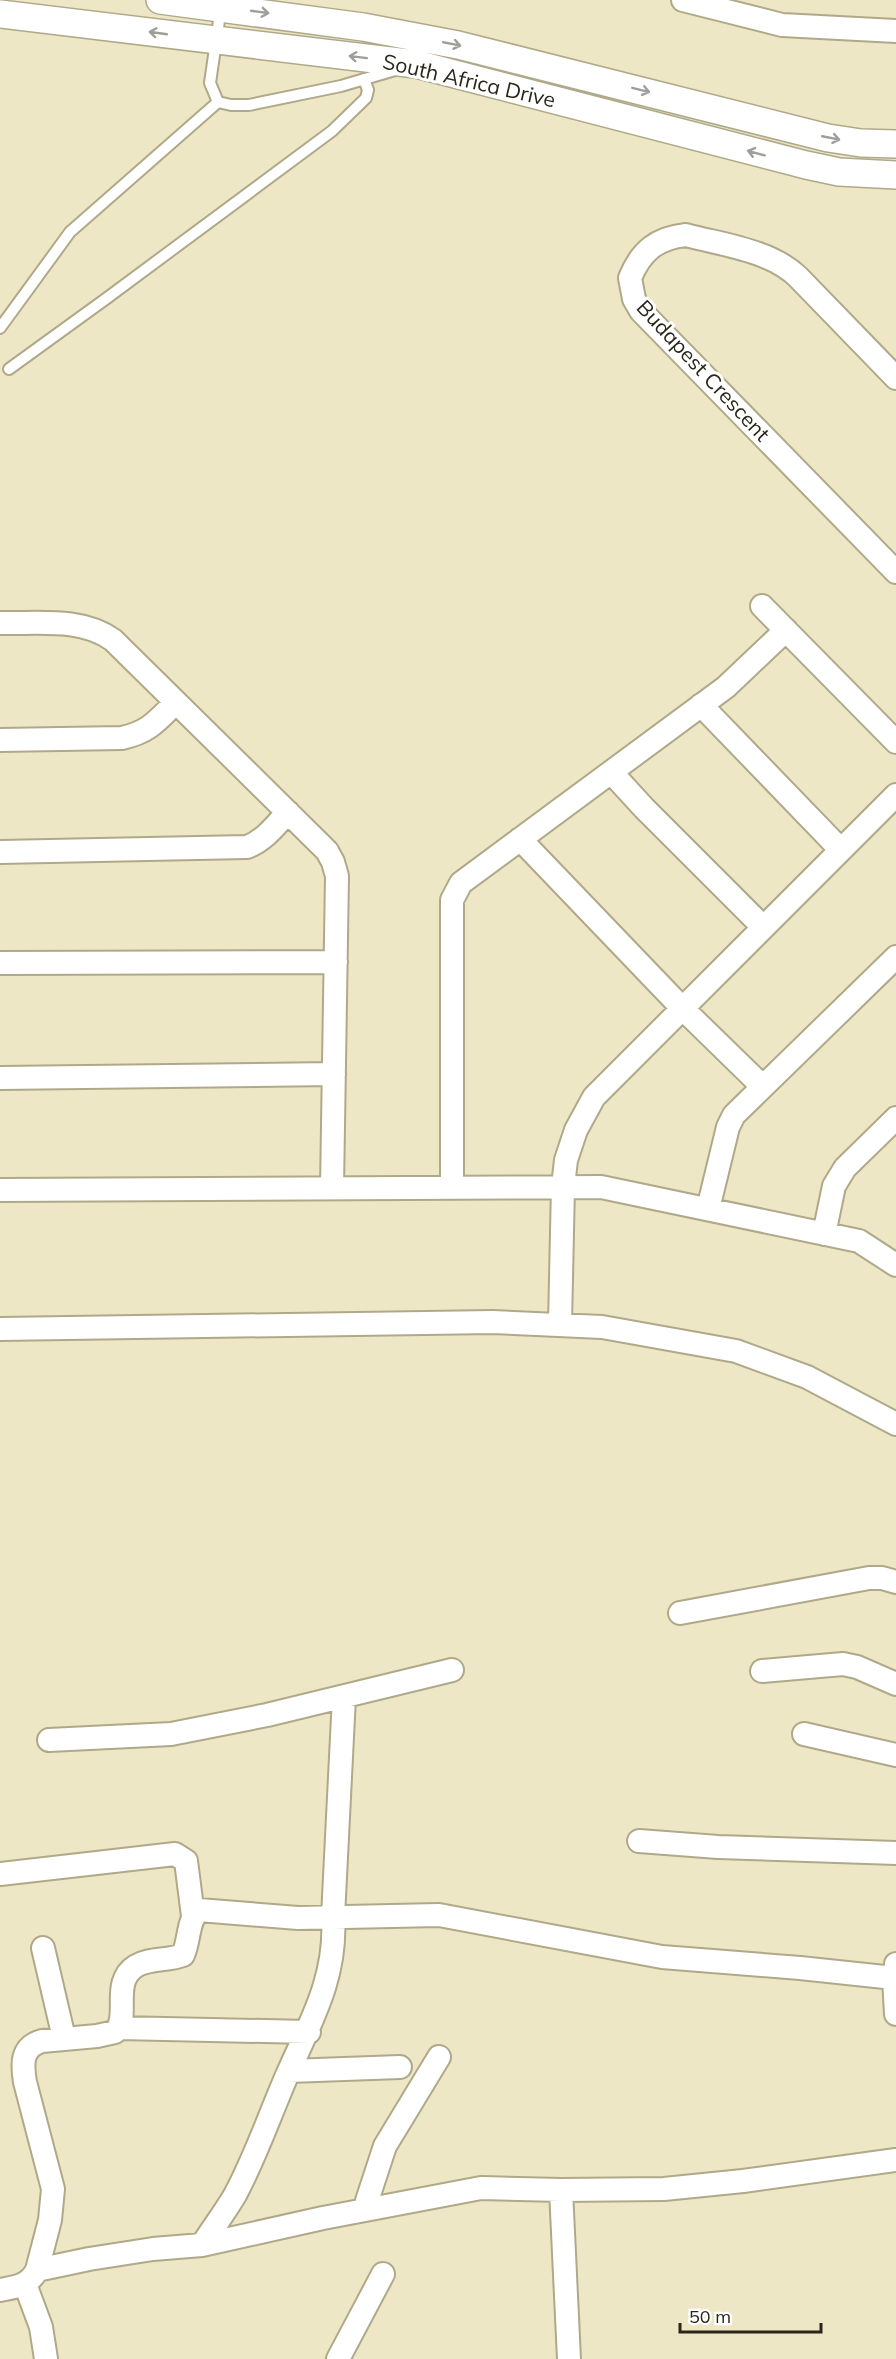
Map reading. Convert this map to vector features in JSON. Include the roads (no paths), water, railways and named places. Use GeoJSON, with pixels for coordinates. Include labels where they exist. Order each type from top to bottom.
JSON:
{"type":"FeatureCollection","features":[{"type":"Feature","properties":{"kind":"street","name":"South Africa Drive"},"geometry":{"type":"LineString","coordinates":[[160,0],[220,3],[458,45],[828,138],[861,143],[896,144]]}},
{"type":"Feature","properties":{"kind":"street"},"geometry":{"type":"LineString","coordinates":[[683,0],[782,25],[896,32]]}},
{"type":"Feature","properties":{"kind":"street","name":"South Africa Drive"},"geometry":{"type":"LineString","coordinates":[[0,14],[416,64],[796,163],[839,172],[896,175]]}},
{"type":"Feature","properties":{"kind":"street","name":"Budapest Crescent"},"geometry":{"type":"LineString","coordinates":[[896,378],[788,267],[770,258],[686,235],[673,236],[658,241],[645,250],[630,278],[634,299],[641,311],[896,572]]}},
{"type":"Feature","properties":{"kind":"street"},"geometry":{"type":"LineString","coordinates":[[762,606],[896,742]]}},
{"type":"Feature","properties":{"kind":"street"},"geometry":{"type":"LineString","coordinates":[[0,623],[76,625],[103,633],[327,851],[337,876],[332,1188]]}},
{"type":"Feature","properties":{"kind":"street"},"geometry":{"type":"LineString","coordinates":[[452,1187],[452,900],[461,883],[726,687],[786,630]]}},
{"type":"Feature","properties":{"kind":"street"},"geometry":{"type":"LineString","coordinates":[[0,740],[122,738],[140,734],[151,728],[176,702]]}},
{"type":"Feature","properties":{"kind":"street"},"geometry":{"type":"LineString","coordinates":[[701,705],[840,849]]}},
{"type":"Feature","properties":{"kind":"street"},"geometry":{"type":"LineString","coordinates":[[611,772],[763,927]]}},
{"type":"Feature","properties":{"kind":"street"},"geometry":{"type":"LineString","coordinates":[[560,1324],[563,1186],[566,1160],[576,1130],[594,1097],[896,795]]}},
{"type":"Feature","properties":{"kind":"street"},"geometry":{"type":"LineString","coordinates":[[0,852],[247,847],[259,842],[269,834],[288,812]]}},
{"type":"Feature","properties":{"kind":"street"},"geometry":{"type":"LineString","coordinates":[[519,839],[682,1008],[762,1086]]}},
{"type":"Feature","properties":{"kind":"street"},"geometry":{"type":"LineString","coordinates":[[708,1209],[728,1127],[734,1115],[896,957]]}},
{"type":"Feature","properties":{"kind":"street"},"geometry":{"type":"LineString","coordinates":[[0,963],[336,962]]}},
{"type":"Feature","properties":{"kind":"street"},"geometry":{"type":"LineString","coordinates":[[0,1078],[334,1074]]}},
{"type":"Feature","properties":{"kind":"street"},"geometry":{"type":"LineString","coordinates":[[824,1234],[834,1186],[845,1168],[896,1118]]}},
{"type":"Feature","properties":{"kind":"street"},"geometry":{"type":"LineString","coordinates":[[0,1191],[601,1187],[859,1241],[896,1265]]}},
{"type":"Feature","properties":{"kind":"street"},"geometry":{"type":"LineString","coordinates":[[0,1329],[493,1322],[602,1327],[736,1351],[807,1377],[896,1424]]}},
{"type":"Feature","properties":{"kind":"street"},"geometry":{"type":"LineString","coordinates":[[680,1613],[869,1578],[882,1578],[896,1582]]}},
{"type":"Feature","properties":{"kind":"street"},"geometry":{"type":"LineString","coordinates":[[762,1671],[843,1664],[857,1667],[896,1684]]}},
{"type":"Feature","properties":{"kind":"street"},"geometry":{"type":"LineString","coordinates":[[49,1740],[171,1734],[267,1715],[452,1670]]}},
{"type":"Feature","properties":{"kind":"street"},"geometry":{"type":"LineString","coordinates":[[202,2245],[239,2187],[256,2152],[289,2071],[309,2032],[328,1978],[335,1943],[333,1917],[344,1696]]}},
{"type":"Feature","properties":{"kind":"street"},"geometry":{"type":"LineString","coordinates":[[804,1734],[896,1755]]}},
{"type":"Feature","properties":{"kind":"street"},"geometry":{"type":"LineString","coordinates":[[639,1841],[718,1847],[896,1853]]}},
{"type":"Feature","properties":{"kind":"street"},"geometry":{"type":"LineString","coordinates":[[0,1874],[174,1854],[186,1861],[193,1916],[189,1939],[183,1954],[138,1965],[127,1975],[121,1991],[119,2028],[115,2032],[33,2043],[24,2054],[22,2064],[53,2189],[50,2220],[31,2277],[46,2359]]}},
{"type":"Feature","properties":{"kind":"street"},"geometry":{"type":"LineString","coordinates":[[193,1916],[199,1910],[211,1909],[298,1918],[439,1915],[662,1957],[800,1968],[895,1971],[896,2014]]}},
{"type":"Feature","properties":{"kind":"street"},"geometry":{"type":"LineString","coordinates":[[43,1948],[64,2038]]}},
{"type":"Feature","properties":{"kind":"street"},"geometry":{"type":"LineString","coordinates":[[119,2028],[309,2032]]}},
{"type":"Feature","properties":{"kind":"street"},"geometry":{"type":"LineString","coordinates":[[364,2210],[385,2146],[439,2057]]}},
{"type":"Feature","properties":{"kind":"street"},"geometry":{"type":"LineString","coordinates":[[289,2071],[400,2067]]}},
{"type":"Feature","properties":{"kind":"street"},"geometry":{"type":"LineString","coordinates":[[0,2290],[31,2277],[89,2259],[153,2249],[202,2245],[364,2210],[482,2188],[561,2190],[663,2188],[896,2160]]}},
{"type":"Feature","properties":{"kind":"street"},"geometry":{"type":"LineString","coordinates":[[561,2190],[569,2359]]}},
{"type":"Feature","properties":{"kind":"street"},"geometry":{"type":"LineString","coordinates":[[338,2359],[383,2274]]}},
{"type":"Feature","properties":{"kind":"lane"},"geometry":{"type":"LineString","coordinates":[[218,102],[210,83],[220,3]]}},
{"type":"Feature","properties":{"kind":"lane"},"geometry":{"type":"LineString","coordinates":[[218,102],[249,105],[364,79],[416,64]]}},
{"type":"Feature","properties":{"kind":"lane"},"geometry":{"type":"LineString","coordinates":[[9,369],[332,131],[366,98],[368,90],[364,79]]}},
{"type":"Feature","properties":{"kind":"lane"},"geometry":{"type":"LineString","coordinates":[[0,328],[70,232],[218,102]]}}]}
